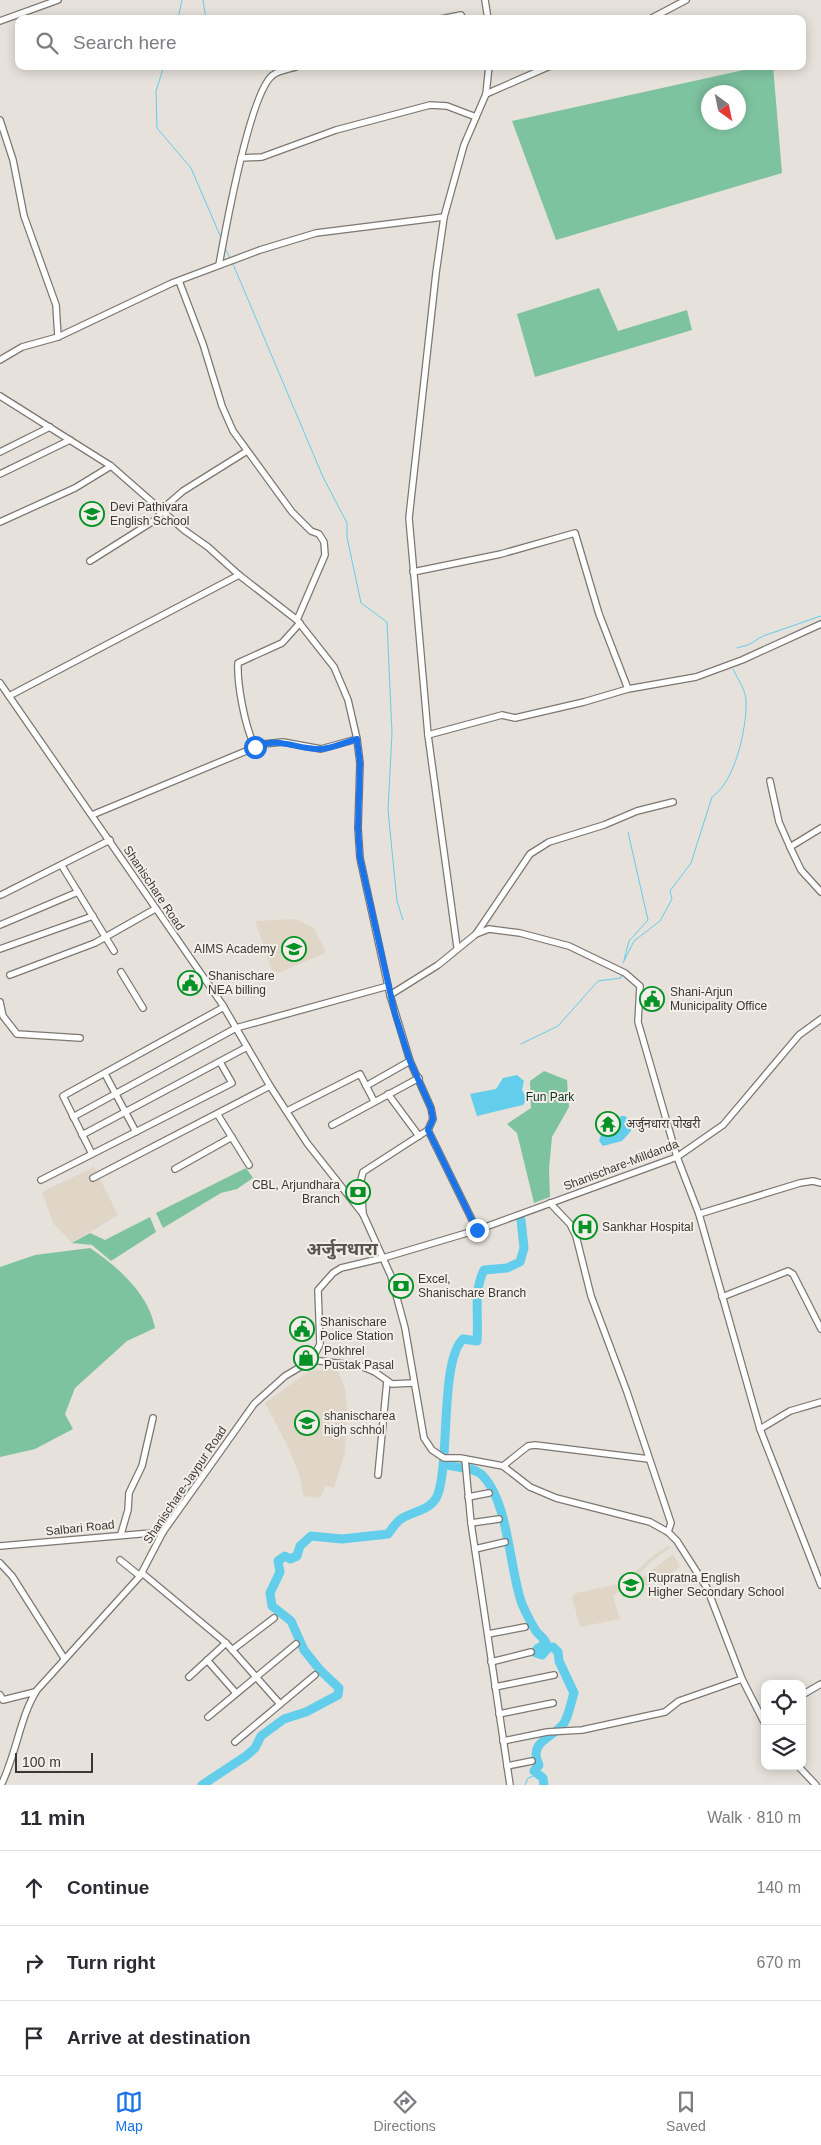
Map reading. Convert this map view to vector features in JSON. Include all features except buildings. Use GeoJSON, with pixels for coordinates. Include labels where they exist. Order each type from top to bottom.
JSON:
{"type":"FeatureCollection","features":[{"type":"Feature","properties":{"kind":"street"},"geometry":{"type":"LineString","coordinates":[[17,15],[58,0]]}},
{"type":"Feature","properties":{"kind":"street"},"geometry":{"type":"LineString","coordinates":[[485,0],[487,15]]}},
{"type":"Feature","properties":{"kind":"street"},"geometry":{"type":"LineString","coordinates":[[658,15],[686,0]]}},
{"type":"Feature","properties":{"kind":"street"},"geometry":{"type":"LineString","coordinates":[[0,21],[15,16]]}},
{"type":"Feature","properties":{"kind":"street"},"geometry":{"type":"LineString","coordinates":[[219,265],[241,158],[264,86],[273,74],[286,70]]}},
{"type":"Feature","properties":{"kind":"street"},"geometry":{"type":"LineString","coordinates":[[457,947],[428,736],[409,518],[444,217],[464,146],[486,94],[489,70]]}},
{"type":"Feature","properties":{"kind":"street"},"geometry":{"type":"LineString","coordinates":[[486,94],[541,70]]}},
{"type":"Feature","properties":{"kind":"street"},"geometry":{"type":"LineString","coordinates":[[241,158],[262,157],[336,130],[430,105],[447,106],[476,118]]}},
{"type":"Feature","properties":{"kind":"street"},"geometry":{"type":"LineString","coordinates":[[0,120],[13,160],[24,216],[56,305],[58,337]]}},
{"type":"Feature","properties":{"kind":"street"},"geometry":{"type":"LineString","coordinates":[[0,360],[22,347],[58,337],[219,265],[316,232],[444,217]]}},
{"type":"Feature","properties":{"kind":"street"},"geometry":{"type":"LineString","coordinates":[[179,282],[222,406],[233,431],[292,512],[312,531],[319,534],[324,542],[325,555],[298,621],[282,643],[238,663],[237,676],[245,720],[255,747]]}},
{"type":"Feature","properties":{"kind":"street"},"geometry":{"type":"LineString","coordinates":[[0,396],[112,466],[161,512],[208,547],[239,575],[298,621],[334,667],[351,711],[357,739],[360,763],[358,828],[360,858],[388,986],[410,1061],[431,1108],[433,1119],[428,1130],[364,1172],[361,1180],[363,1214]]}},
{"type":"Feature","properties":{"kind":"street"},"geometry":{"type":"LineString","coordinates":[[0,452],[50,427]]}},
{"type":"Feature","properties":{"kind":"street"},"geometry":{"type":"LineString","coordinates":[[0,474],[70,440]]}},
{"type":"Feature","properties":{"kind":"street"},"geometry":{"type":"LineString","coordinates":[[90,561],[155,520],[182,492],[247,451]]}},
{"type":"Feature","properties":{"kind":"street"},"geometry":{"type":"LineString","coordinates":[[0,522],[75,488],[112,466]]}},
{"type":"Feature","properties":{"kind":"street"},"geometry":{"type":"LineString","coordinates":[[413,572],[501,554],[575,534],[598,614],[628,689]]}},
{"type":"Feature","properties":{"kind":"street"},"geometry":{"type":"LineString","coordinates":[[9,696],[239,575]]}},
{"type":"Feature","properties":{"kind":"street"},"geometry":{"type":"LineString","coordinates":[[428,736],[502,715],[515,718],[584,702],[628,689],[696,677],[734,663],[821,624]]}},
{"type":"Feature","properties":{"kind":"street","name":"Shanischare Road"},"geometry":{"type":"LineString","coordinates":[[0,683],[224,1007],[270,1086],[307,1143],[363,1214],[391,1276],[405,1328],[424,1438],[444,1458],[465,1459],[503,1466]]}},
{"type":"Feature","properties":{"kind":"street"},"geometry":{"type":"LineString","coordinates":[[92,815],[263,744],[283,742],[321,749],[357,739]]}},
{"type":"Feature","properties":{"kind":"street"},"geometry":{"type":"LineString","coordinates":[[770,781],[778,822],[801,870],[821,892]]}},
{"type":"Feature","properties":{"kind":"street"},"geometry":{"type":"LineString","coordinates":[[476,934],[515,873],[530,854],[549,842],[604,825],[637,812],[673,802]]}},
{"type":"Feature","properties":{"kind":"street"},"geometry":{"type":"LineString","coordinates":[[790,847],[821,828]]}},
{"type":"Feature","properties":{"kind":"street"},"geometry":{"type":"LineString","coordinates":[[1,895],[62,866],[110,840]]}},
{"type":"Feature","properties":{"kind":"street"},"geometry":{"type":"LineString","coordinates":[[62,866],[114,951]]}},
{"type":"Feature","properties":{"kind":"street"},"geometry":{"type":"LineString","coordinates":[[0,925],[78,892]]}},
{"type":"Feature","properties":{"kind":"street"},"geometry":{"type":"LineString","coordinates":[[10,975],[106,937],[155,909]]}},
{"type":"Feature","properties":{"kind":"street"},"geometry":{"type":"LineString","coordinates":[[0,949],[93,916]]}},
{"type":"Feature","properties":{"kind":"street"},"geometry":{"type":"LineString","coordinates":[[390,995],[438,965],[457,947],[476,934],[489,929],[520,933],[569,946],[625,973],[640,986],[638,1022],[677,1157],[699,1214],[760,1429],[821,1585]]}},
{"type":"Feature","properties":{"kind":"street"},"geometry":{"type":"LineString","coordinates":[[121,972],[143,1008]]}},
{"type":"Feature","properties":{"kind":"street"},"geometry":{"type":"LineString","coordinates":[[73,1117],[236,1028],[388,986]]}},
{"type":"Feature","properties":{"kind":"street"},"geometry":{"type":"LineString","coordinates":[[0,1002],[3,1016],[17,1034],[80,1038]]}},
{"type":"Feature","properties":{"kind":"street"},"geometry":{"type":"LineString","coordinates":[[92,1154],[63,1096],[224,1007]]}},
{"type":"Feature","properties":{"kind":"street","name":"Shanischare-Milldanda"},"geometry":{"type":"LineString","coordinates":[[383,1258],[477,1230],[677,1157],[723,1125],[800,1036],[821,1019]]}},
{"type":"Feature","properties":{"kind":"street"},"geometry":{"type":"LineString","coordinates":[[82,1135],[247,1047]]}},
{"type":"Feature","properties":{"kind":"street"},"geometry":{"type":"LineString","coordinates":[[366,1086],[410,1061]]}},
{"type":"Feature","properties":{"kind":"street"},"geometry":{"type":"LineString","coordinates":[[41,1180],[232,1083],[220,1062]]}},
{"type":"Feature","properties":{"kind":"street"},"geometry":{"type":"LineString","coordinates":[[105,1074],[136,1132]]}},
{"type":"Feature","properties":{"kind":"street"},"geometry":{"type":"LineString","coordinates":[[286,1111],[360,1074],[374,1101]]}},
{"type":"Feature","properties":{"kind":"street"},"geometry":{"type":"LineString","coordinates":[[332,1125],[418,1078]]}},
{"type":"Feature","properties":{"kind":"street"},"geometry":{"type":"LineString","coordinates":[[93,1178],[218,1115],[270,1086]]}},
{"type":"Feature","properties":{"kind":"street"},"geometry":{"type":"LineString","coordinates":[[388,1094],[418,1136]]}},
{"type":"Feature","properties":{"kind":"street"},"geometry":{"type":"LineString","coordinates":[[218,1115],[249,1165]]}},
{"type":"Feature","properties":{"kind":"street"},"geometry":{"type":"LineString","coordinates":[[428,1130],[477,1230]]}},
{"type":"Feature","properties":{"kind":"street"},"geometry":{"type":"LineString","coordinates":[[175,1169],[232,1137]]}},
{"type":"Feature","properties":{"kind":"street"},"geometry":{"type":"LineString","coordinates":[[699,1214],[800,1183],[813,1181],[821,1183]]}},
{"type":"Feature","properties":{"kind":"street"},"geometry":{"type":"LineString","coordinates":[[550,1203],[570,1224],[576,1236],[591,1296],[627,1392],[671,1523],[668,1532]]}},
{"type":"Feature","properties":{"kind":"street"},"geometry":{"type":"LineString","coordinates":[[383,1258],[341,1268],[319,1287],[320,1344],[312,1360],[361,1366],[375,1372],[392,1384],[413,1383]]}},
{"type":"Feature","properties":{"kind":"street"},"geometry":{"type":"LineString","coordinates":[[722,1297],[788,1271],[793,1274],[821,1329]]}},
{"type":"Feature","properties":{"kind":"street","name":"Shanischare-Jaypur Road"},"geometry":{"type":"LineString","coordinates":[[0,1785],[35,1692],[64,1658],[92,1631],[141,1574],[163,1532],[254,1404],[285,1376],[312,1360]]}},
{"type":"Feature","properties":{"kind":"street"},"geometry":{"type":"LineString","coordinates":[[378,1475],[386,1381]]}},
{"type":"Feature","properties":{"kind":"street"},"geometry":{"type":"LineString","coordinates":[[760,1429],[790,1412],[821,1402]]}},
{"type":"Feature","properties":{"kind":"street"},"geometry":{"type":"LineString","coordinates":[[121,1534],[130,1493],[142,1466],[153,1418]]}},
{"type":"Feature","properties":{"kind":"street"},"geometry":{"type":"LineString","coordinates":[[648,1459],[535,1445],[528,1446],[503,1466],[530,1487],[556,1498],[650,1522],[668,1532],[677,1541],[707,1588],[742,1679],[761,1713]]}},
{"type":"Feature","properties":{"kind":"street"},"geometry":{"type":"LineString","coordinates":[[465,1459],[471,1523],[510,1785]]}},
{"type":"Feature","properties":{"kind":"street"},"geometry":{"type":"LineString","coordinates":[[468,1497],[489,1493]]}},
{"type":"Feature","properties":{"kind":"street"},"geometry":{"type":"LineString","coordinates":[[471,1523],[499,1519]]}},
{"type":"Feature","properties":{"kind":"street","name":"Salbari Road"},"geometry":{"type":"LineString","coordinates":[[0,1546],[121,1534],[163,1532]]}},
{"type":"Feature","properties":{"kind":"street"},"geometry":{"type":"LineString","coordinates":[[475,1549],[505,1542]]}},
{"type":"Feature","properties":{"kind":"street"},"geometry":{"type":"LineString","coordinates":[[120,1560],[141,1574],[226,1643],[280,1704]]}},
{"type":"Feature","properties":{"kind":"street"},"geometry":{"type":"LineString","coordinates":[[0,1563],[12,1576],[64,1658]]}},
{"type":"Feature","properties":{"kind":"street"},"geometry":{"type":"LineString","coordinates":[[232,1650],[274,1618]]}},
{"type":"Feature","properties":{"kind":"street"},"geometry":{"type":"LineString","coordinates":[[488,1634],[525,1627]]}},
{"type":"Feature","properties":{"kind":"street"},"geometry":{"type":"LineString","coordinates":[[189,1677],[226,1643]]}},
{"type":"Feature","properties":{"kind":"street"},"geometry":{"type":"LineString","coordinates":[[208,1717],[296,1644]]}},
{"type":"Feature","properties":{"kind":"street"},"geometry":{"type":"LineString","coordinates":[[491,1662],[531,1652]]}},
{"type":"Feature","properties":{"kind":"street"},"geometry":{"type":"LineString","coordinates":[[207,1660],[236,1693]]}},
{"type":"Feature","properties":{"kind":"street"},"geometry":{"type":"LineString","coordinates":[[235,1742],[315,1675]]}},
{"type":"Feature","properties":{"kind":"street"},"geometry":{"type":"LineString","coordinates":[[495,1687],[554,1675]]}},
{"type":"Feature","properties":{"kind":"street"},"geometry":{"type":"LineString","coordinates":[[503,1741],[548,1732],[582,1730],[665,1712],[679,1701],[742,1679]]}},
{"type":"Feature","properties":{"kind":"street"},"geometry":{"type":"LineString","coordinates":[[806,1693],[821,1684]]}},
{"type":"Feature","properties":{"kind":"street"},"geometry":{"type":"LineString","coordinates":[[0,1694],[3,1700],[8,1700],[35,1692]]}},
{"type":"Feature","properties":{"kind":"street"},"geometry":{"type":"LineString","coordinates":[[499,1714],[553,1703]]}},
{"type":"Feature","properties":{"kind":"street"},"geometry":{"type":"LineString","coordinates":[[507,1766],[532,1761]]}},
{"type":"Feature","properties":{"kind":"street"},"geometry":{"type":"LineString","coordinates":[[802,1770],[816,1785]]}},
{"type":"Feature","properties":{"kind":"shaded area","name":"AIMS Academy"},"geometry":{"type":"Polygon","coordinates":[[[295,919],[314,928],[326,953],[278,973],[272,970],[255,921],[295,919]]]}},
{"type":"Feature","properties":{"kind":"shaded area"},"geometry":{"type":"Polygon","coordinates":[[[94,1167],[118,1215],[72,1243],[53,1223],[42,1192],[94,1167]]]}},
{"type":"Feature","properties":{"kind":"shaded area"},"geometry":{"type":"Polygon","coordinates":[[[337,1369],[345,1389],[347,1410],[345,1453],[334,1488],[326,1486],[320,1498],[304,1496],[299,1474],[287,1445],[265,1403],[309,1371],[337,1369]]]}},
{"type":"Feature","properties":{"kind":"shaded area","name":"Rupratna English Higher Secondary School"},"geometry":{"type":"Polygon","coordinates":[[[669,1546],[670,1548],[652,1561],[640,1573],[643,1577],[673,1554],[680,1567],[663,1578],[638,1588],[618,1592],[613,1596],[620,1619],[580,1627],[572,1597],[576,1593],[623,1583],[655,1554],[669,1546]]]}},
{"type":"Feature","properties":{"kind":"green space"},"geometry":{"type":"Polygon","coordinates":[[[744,70],[773,70],[782,173],[556,240],[512,121],[744,70]]]}},
{"type":"Feature","properties":{"kind":"green space"},"geometry":{"type":"Polygon","coordinates":[[[599,288],[618,331],[687,310],[692,330],[535,377],[517,314],[599,288]]]}},
{"type":"Feature","properties":{"kind":"green space","name":"Fun Park"},"geometry":{"type":"Polygon","coordinates":[[[544,1071],[567,1080],[569,1107],[552,1137],[549,1169],[550,1197],[534,1203],[517,1133],[507,1124],[531,1108],[530,1081],[544,1071]]]}},
{"type":"Feature","properties":{"kind":"green space"},"geometry":{"type":"Polygon","coordinates":[[[246,1168],[253,1178],[237,1189],[221,1193],[163,1228],[156,1213],[246,1168]]]}},
{"type":"Feature","properties":{"kind":"green space"},"geometry":{"type":"Polygon","coordinates":[[[150,1217],[156,1232],[111,1261],[92,1245],[72,1243],[90,1233],[105,1240],[150,1217]]]}},
{"type":"Feature","properties":{"kind":"green space"},"geometry":{"type":"Polygon","coordinates":[[[90,1248],[111,1263],[139,1292],[152,1316],[155,1328],[127,1341],[75,1388],[65,1414],[73,1429],[35,1449],[0,1457],[0,1267],[35,1255],[90,1248]]]}},
{"type":"Feature","properties":{"kind":"water"},"geometry":{"type":"Polygon","coordinates":[[[517,1075],[524,1081],[522,1090],[527,1099],[523,1105],[477,1116],[470,1094],[496,1089],[503,1078],[517,1075]]]}},
{"type":"Feature","properties":{"kind":"water"},"geometry":{"type":"Polygon","coordinates":[[[621,1116],[625,1116],[630,1121],[631,1131],[622,1141],[603,1146],[599,1141],[601,1135],[614,1130],[615,1122],[621,1116]]]}},
{"type":"Feature","properties":{"kind":"waterway"},"geometry":{"type":"LineString","coordinates":[[179,15],[182,0]]}},
{"type":"Feature","properties":{"kind":"waterway"},"geometry":{"type":"LineString","coordinates":[[203,0],[205,15]]}},
{"type":"Feature","properties":{"kind":"waterway"},"geometry":{"type":"LineString","coordinates":[[163,70],[156,91],[157,128],[191,168],[222,240]]}},
{"type":"Feature","properties":{"kind":"waterway"},"geometry":{"type":"LineString","coordinates":[[224,246],[230,258]]}},
{"type":"Feature","properties":{"kind":"waterway"},"geometry":{"type":"LineString","coordinates":[[233,264],[323,477],[347,523],[347,537],[361,603],[387,622],[392,733],[388,810],[397,901],[403,920]]}},
{"type":"Feature","properties":{"kind":"waterway"},"geometry":{"type":"LineString","coordinates":[[737,648],[748,645],[763,636],[821,616]]}},
{"type":"Feature","properties":{"kind":"waterway"},"geometry":{"type":"LineString","coordinates":[[623,963],[634,941],[660,921],[672,899],[670,891],[691,863],[712,797],[720,790],[727,779],[738,754],[746,712],[746,697],[733,669]]}},
{"type":"Feature","properties":{"kind":"waterway"},"geometry":{"type":"LineString","coordinates":[[624,960],[629,941],[648,920],[628,832]]}},
{"type":"Feature","properties":{"kind":"waterway"},"geometry":{"type":"LineString","coordinates":[[521,1044],[558,1026],[598,981],[621,978],[622,974]]}},
{"type":"Feature","properties":{"kind":"waterway"},"geometry":{"type":"LineString","coordinates":[[202,1785],[246,1756],[255,1748],[261,1736],[284,1719],[306,1712],[338,1695],[339,1688],[320,1670],[304,1650],[291,1621],[272,1606],[270,1593],[280,1572],[278,1561],[285,1556],[290,1559],[297,1556],[300,1546],[311,1536],[342,1539],[388,1534],[399,1520],[427,1507],[435,1500],[442,1478],[448,1388],[456,1351],[463,1339],[477,1341],[477,1296],[484,1270],[507,1268],[520,1262],[524,1248],[521,1220]]}},
{"type":"Feature","properties":{"kind":"waterway"},"geometry":{"type":"LineString","coordinates":[[445,1464],[477,1471],[490,1486],[503,1517],[522,1604],[536,1631],[546,1643],[537,1649],[536,1653],[542,1655],[548,1648],[553,1647],[558,1652],[559,1661],[574,1693],[564,1723],[543,1741],[536,1750],[539,1765],[534,1771],[543,1778],[544,1785]]}},
{"type":"Feature","properties":{"kind":"waterway"},"geometry":{"type":"LineString","coordinates":[[525,1785],[528,1778],[539,1774]]}},
{"type":"Feature","properties":{"kind":"place","name":"Devi Pathivara English School"},"geometry":{"type":"Point","coordinates":[92,514]}},
{"type":"Feature","properties":{"kind":"place","name":"AIMS Academy"},"geometry":{"type":"Point","coordinates":[294,949]}},
{"type":"Feature","properties":{"kind":"place","name":"Shanischare NEA billing"},"geometry":{"type":"Point","coordinates":[190,983]}},
{"type":"Feature","properties":{"kind":"place","name":"Shani-Arjun Municipality Office"},"geometry":{"type":"Point","coordinates":[652,999]}},
{"type":"Feature","properties":{"kind":"place","name":"अर्जुनधारा पोखरी"},"geometry":{"type":"Point","coordinates":[608,1124]}},
{"type":"Feature","properties":{"kind":"place","name":"CBL, Arjundhara Branch"},"geometry":{"type":"Point","coordinates":[358,1192]}},
{"type":"Feature","properties":{"kind":"place","name":"Sankhar Hospital"},"geometry":{"type":"Point","coordinates":[585,1227]}},
{"type":"Feature","properties":{"kind":"place","name":"Excel, Shanischare Branch"},"geometry":{"type":"Point","coordinates":[401,1286]}},
{"type":"Feature","properties":{"kind":"place","name":"Shanischare Police Station"},"geometry":{"type":"Point","coordinates":[302,1329]}},
{"type":"Feature","properties":{"kind":"place","name":"Pokhrel Pustak Pasal"},"geometry":{"type":"Point","coordinates":[306,1358]}},
{"type":"Feature","properties":{"kind":"place","name":"shanischarea high schhol"},"geometry":{"type":"Point","coordinates":[307,1423]}},
{"type":"Feature","properties":{"kind":"place","name":"Rupratna English Higher Secondary School"},"geometry":{"type":"Point","coordinates":[631,1585]}},
{"type":"Feature","properties":{"kind":"district","name":"अर्जुनधारा"},"geometry":{"type":"Point","coordinates":[342,1249]}},
{"type":"Feature","properties":{"kind":"route"},"geometry":{"type":"LineString","coordinates":[[255,747],[272,742],[283,742],[321,749],[357,739],[360,763],[358,828],[360,858],[390,995],[410,1061],[431,1108],[433,1119],[428,1130],[477,1230]]}}]}
